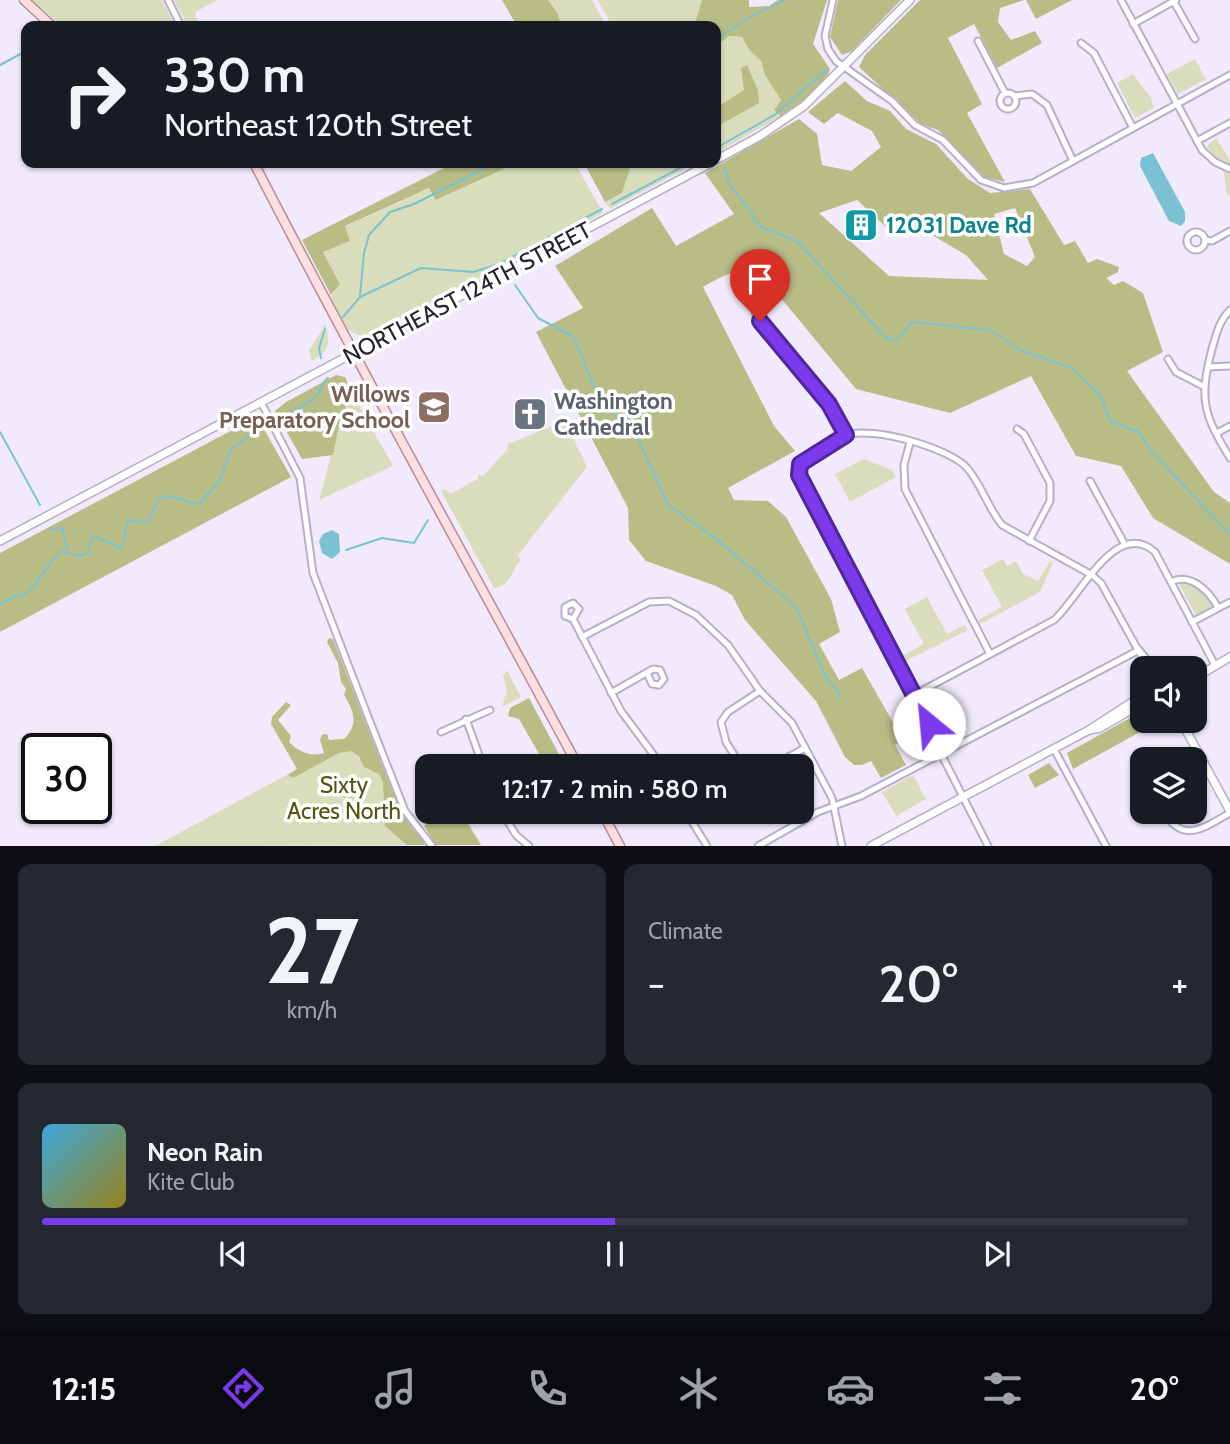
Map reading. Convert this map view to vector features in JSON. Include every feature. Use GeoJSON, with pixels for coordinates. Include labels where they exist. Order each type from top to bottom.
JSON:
{"type":"FeatureCollection","features":[{"type":"Feature","properties":{"kind":"main road"},"geometry":{"type":"LineString","coordinates":[[24,0],[47,21]]}},
{"type":"Feature","properties":{"kind":"main road"},"geometry":{"type":"LineString","coordinates":[[257,168],[352,354],[442,512],[572,754]]}},
{"type":"Feature","properties":{"kind":"main road"},"geometry":{"type":"LineString","coordinates":[[609,824],[620,845]]}},
{"type":"Feature","properties":{"kind":"street"},"geometry":{"type":"LineString","coordinates":[[168,0],[178,21]]}},
{"type":"Feature","properties":{"kind":"street"},"geometry":{"type":"LineString","coordinates":[[833,0],[825,28],[825,43],[832,56],[892,101],[915,125],[943,140],[981,180],[1004,187],[1032,183],[1230,75]]}},
{"type":"Feature","properties":{"kind":"street"},"geometry":{"type":"LineString","coordinates":[[721,157],[789,117],[818,94],[910,0]]}},
{"type":"Feature","properties":{"kind":"street"},"geometry":{"type":"LineString","coordinates":[[1121,0],[1198,141],[1209,158],[1230,169]]}},
{"type":"Feature","properties":{"kind":"street"},"geometry":{"type":"LineString","coordinates":[[1133,24],[1175,1],[1195,39]]}},
{"type":"Feature","properties":{"kind":"street"},"geometry":{"type":"LineString","coordinates":[[978,41],[1005,93],[1015,96],[1032,94],[1047,105],[1073,161]]}},
{"type":"Feature","properties":{"kind":"street"},"geometry":{"type":"LineString","coordinates":[[1081,43],[1094,53],[1133,128]]}},
{"type":"Feature","properties":{"kind":"street"},"geometry":{"type":"LineString","coordinates":[[1005,93],[1000,101],[1004,108],[1014,107],[1015,96]]}},
{"type":"Feature","properties":{"kind":"street"},"geometry":{"type":"LineString","coordinates":[[1198,141],[1230,123]]}},
{"type":"Feature","properties":{"kind":"street","name":"NORTHEAST 124TH STREET"},"geometry":{"type":"LineString","coordinates":[[0,541],[702,168]]}},
{"type":"Feature","properties":{"kind":"street"},"geometry":{"type":"LineString","coordinates":[[1205,240],[1212,240],[1230,231]]}},
{"type":"Feature","properties":{"kind":"street"},"geometry":{"type":"LineString","coordinates":[[1230,310],[1218,330],[1203,386],[1204,405],[1230,458]]}},
{"type":"Feature","properties":{"kind":"street"},"geometry":{"type":"LineString","coordinates":[[755,313],[829,404],[846,435]]}},
{"type":"Feature","properties":{"kind":"street"},"geometry":{"type":"LineString","coordinates":[[1168,359],[1176,372],[1203,386]]}},
{"type":"Feature","properties":{"kind":"street"},"geometry":{"type":"LineString","coordinates":[[1208,367],[1230,366]]}},
{"type":"Feature","properties":{"kind":"street"},"geometry":{"type":"LineString","coordinates":[[261,402],[300,478],[313,573],[367,714],[405,811],[432,845]]}},
{"type":"Feature","properties":{"kind":"street"},"geometry":{"type":"LineString","coordinates":[[1217,433],[1230,426]]}},
{"type":"Feature","properties":{"kind":"street"},"geometry":{"type":"LineString","coordinates":[[1017,429],[1024,434],[1050,483],[1052,492],[1029,541]]}},
{"type":"Feature","properties":{"kind":"street"},"geometry":{"type":"LineString","coordinates":[[989,845],[799,475],[798,467],[846,435],[869,432],[955,456],[969,470],[992,513],[1002,525],[1092,575],[1101,583],[1142,656]]}},
{"type":"Feature","properties":{"kind":"street"},"geometry":{"type":"LineString","coordinates":[[910,442],[904,465],[905,489],[990,654]]}},
{"type":"Feature","properties":{"kind":"street"},"geometry":{"type":"LineString","coordinates":[[1090,481],[1124,543]]}},
{"type":"Feature","properties":{"kind":"street"},"geometry":{"type":"LineString","coordinates":[[914,695],[1054,620],[1073,602],[1092,575],[1124,543],[1139,541],[1154,552],[1214,663]]}},
{"type":"Feature","properties":{"kind":"street"},"geometry":{"type":"LineString","coordinates":[[1171,582],[1181,578],[1190,580],[1210,593],[1219,608]]}},
{"type":"Feature","properties":{"kind":"street"},"geometry":{"type":"LineString","coordinates":[[582,637],[649,602],[669,601],[685,606],[715,632],[760,691],[792,723],[827,785],[842,845]]}},
{"type":"Feature","properties":{"kind":"street"},"geometry":{"type":"LineString","coordinates":[[1192,622],[1230,602]]}},
{"type":"Feature","properties":{"kind":"street"},"geometry":{"type":"LineString","coordinates":[[573,619],[611,693],[654,754]]}},
{"type":"Feature","properties":{"kind":"street"},"geometry":{"type":"LineString","coordinates":[[1139,650],[1144,656]]}},
{"type":"Feature","properties":{"kind":"street"},"geometry":{"type":"LineString","coordinates":[[758,845],[834,806],[861,796],[1139,650]]}},
{"type":"Feature","properties":{"kind":"street"},"geometry":{"type":"LineString","coordinates":[[1207,666],[1230,655]]}},
{"type":"Feature","properties":{"kind":"street"},"geometry":{"type":"LineString","coordinates":[[1207,669],[1214,663]]}},
{"type":"Feature","properties":{"kind":"street"},"geometry":{"type":"LineString","coordinates":[[611,693],[648,675]]}},
{"type":"Feature","properties":{"kind":"street"},"geometry":{"type":"LineString","coordinates":[[734,754],[720,731],[720,722],[728,712],[760,691]]}},
{"type":"Feature","properties":{"kind":"street"},"geometry":{"type":"LineString","coordinates":[[871,845],[1089,730],[1130,703]]}},
{"type":"Feature","properties":{"kind":"street"},"geometry":{"type":"LineString","coordinates":[[442,732],[490,710]]}},
{"type":"Feature","properties":{"kind":"street"},"geometry":{"type":"LineString","coordinates":[[1089,730],[1100,728],[1130,710]]}},
{"type":"Feature","properties":{"kind":"street"},"geometry":{"type":"LineString","coordinates":[[466,719],[479,754]]}},
{"type":"Feature","properties":{"kind":"street"},"geometry":{"type":"LineString","coordinates":[[1173,824],[1187,831],[1196,831],[1230,812],[1186,733]]}},
{"type":"Feature","properties":{"kind":"street"},"geometry":{"type":"LineString","coordinates":[[794,754],[805,748]]}},
{"type":"Feature","properties":{"kind":"street"},"geometry":{"type":"LineString","coordinates":[[1054,749],[1106,845]]}},
{"type":"Feature","properties":{"kind":"street"},"geometry":{"type":"LineString","coordinates":[[509,824],[516,835],[529,845]]}},
{"type":"Feature","properties":{"kind":"street"},"geometry":{"type":"LineString","coordinates":[[694,824],[707,845]]}},
{"type":"Feature","properties":{"kind":"green space"},"geometry":{"type":"Polygon","coordinates":[[[31,0],[162,0],[172,21],[56,21],[31,0]]]}},
{"type":"Feature","properties":{"kind":"green space"},"geometry":{"type":"Polygon","coordinates":[[[174,0],[218,0],[195,12],[198,21],[185,21],[174,0]]]}},
{"type":"Feature","properties":{"kind":"green space"},"geometry":{"type":"Polygon","coordinates":[[[502,0],[548,0],[560,21],[514,21],[502,0]]]}},
{"type":"Feature","properties":{"kind":"green space"},"geometry":{"type":"Polygon","coordinates":[[[548,0],[592,0],[604,21],[560,21],[548,0]]]}},
{"type":"Feature","properties":{"kind":"green space"},"geometry":{"type":"Polygon","coordinates":[[[598,0],[702,0],[696,21],[609,21],[598,0]]]}},
{"type":"Feature","properties":{"kind":"green space"},"geometry":{"type":"Polygon","coordinates":[[[702,0],[749,0],[749,7],[769,6],[778,0],[827,0],[813,44],[830,69],[810,96],[781,116],[774,110],[781,100],[765,75],[761,61],[750,51],[742,37],[729,36],[721,42],[721,21],[696,21],[702,0]]]}},
{"type":"Feature","properties":{"kind":"green space"},"geometry":{"type":"Polygon","coordinates":[[[838,0],[901,0],[852,51],[842,55],[830,37],[838,0]]]}},
{"type":"Feature","properties":{"kind":"green space"},"geometry":{"type":"Polygon","coordinates":[[[920,0],[1024,0],[1000,8],[998,22],[1011,40],[1035,31],[1042,43],[997,68],[974,24],[948,38],[982,104],[967,113],[1005,182],[984,177],[938,130],[921,124],[859,67],[865,55],[920,0]]]}},
{"type":"Feature","properties":{"kind":"green space"},"geometry":{"type":"Polygon","coordinates":[[[1026,0],[1072,0],[1036,19],[1026,0]]]}},
{"type":"Feature","properties":{"kind":"green space"},"geometry":{"type":"Polygon","coordinates":[[[728,36],[742,37],[750,51],[761,61],[765,75],[781,100],[775,110],[781,116],[721,150],[721,42],[728,36]]]}},
{"type":"Feature","properties":{"kind":"green space"},"geometry":{"type":"Polygon","coordinates":[[[1195,59],[1206,79],[1178,94],[1167,74],[1195,59]]]}},
{"type":"Feature","properties":{"kind":"green space"},"geometry":{"type":"Polygon","coordinates":[[[747,65],[758,90],[759,103],[721,124],[721,105],[744,90],[741,68],[747,65]]]}},
{"type":"Feature","properties":{"kind":"green space"},"geometry":{"type":"Polygon","coordinates":[[[1133,74],[1151,98],[1154,108],[1135,118],[1117,83],[1133,74]]]}},
{"type":"Feature","properties":{"kind":"green space"},"geometry":{"type":"Polygon","coordinates":[[[845,81],[867,101],[890,111],[906,129],[936,144],[968,179],[990,193],[1030,189],[1064,245],[1075,241],[1088,263],[1097,259],[1119,267],[1118,272],[1106,278],[1114,285],[1123,281],[1143,293],[1163,352],[1127,371],[1214,492],[1230,503],[1230,564],[1153,518],[1121,466],[1076,456],[1031,376],[950,413],[856,389],[766,280],[748,274],[733,273],[703,287],[774,426],[795,451],[728,488],[734,500],[768,501],[786,517],[831,599],[840,632],[819,644],[839,680],[862,668],[903,740],[895,745],[906,765],[881,778],[871,761],[854,765],[845,757],[816,701],[745,620],[732,595],[716,586],[646,561],[629,540],[628,508],[536,332],[583,308],[555,266],[652,208],[676,246],[734,214],[705,173],[714,168],[721,168],[721,164],[799,119],[817,134],[822,165],[851,171],[881,147],[872,131],[838,113],[824,124],[808,112],[845,81]],[[857,200],[819,213],[889,276],[988,280],[966,255],[927,232],[887,228],[857,200]],[[1015,208],[994,214],[1004,254],[1027,266],[1035,257],[1015,208]]]}},
{"type":"Feature","properties":{"kind":"green space"},"geometry":{"type":"Polygon","coordinates":[[[1216,138],[1230,160],[1230,194],[1227,196],[1224,172],[1207,146],[1216,138]]]}},
{"type":"Feature","properties":{"kind":"green space"},"geometry":{"type":"Polygon","coordinates":[[[444,168],[506,168],[436,200],[429,188],[345,226],[350,241],[323,252],[340,284],[331,295],[302,240],[444,168]]]}},
{"type":"Feature","properties":{"kind":"green space"},"geometry":{"type":"Polygon","coordinates":[[[506,168],[578,168],[603,213],[368,336],[354,333],[340,318],[330,298],[340,284],[323,252],[349,241],[344,227],[430,188],[437,200],[506,168]]]}},
{"type":"Feature","properties":{"kind":"green space"},"geometry":{"type":"Polygon","coordinates":[[[587,168],[630,168],[622,193],[605,202],[587,168]]]}},
{"type":"Feature","properties":{"kind":"green space"},"geometry":{"type":"Polygon","coordinates":[[[630,168],[685,169],[610,209],[605,202],[622,193],[630,168]]]}},
{"type":"Feature","properties":{"kind":"green space"},"geometry":{"type":"Polygon","coordinates":[[[325,324],[328,346],[312,361],[309,351],[325,324]]]}},
{"type":"Feature","properties":{"kind":"green space"},"geometry":{"type":"Polygon","coordinates":[[[336,375],[345,377],[352,393],[345,407],[347,429],[338,430],[333,455],[302,459],[275,411],[286,402],[336,375]]]}},
{"type":"Feature","properties":{"kind":"green space"},"geometry":{"type":"Polygon","coordinates":[[[352,393],[393,466],[319,500],[338,430],[347,428],[345,407],[352,393]]]}},
{"type":"Feature","properties":{"kind":"green space"},"geometry":{"type":"Polygon","coordinates":[[[257,417],[291,477],[0,632],[0,553],[257,417]]]}},
{"type":"Feature","properties":{"kind":"green space"},"geometry":{"type":"Polygon","coordinates":[[[565,421],[587,467],[518,555],[521,559],[504,585],[494,588],[441,491],[446,489],[450,494],[478,479],[478,474],[483,476],[507,450],[508,444],[565,421]]]}},
{"type":"Feature","properties":{"kind":"green space"},"geometry":{"type":"Polygon","coordinates":[[[864,459],[892,470],[896,477],[850,502],[835,474],[864,459]]]}},
{"type":"Feature","properties":{"kind":"green space"},"geometry":{"type":"Polygon","coordinates":[[[1003,559],[1007,566],[1016,561],[1023,574],[1038,581],[1050,561],[1053,562],[1040,592],[980,624],[978,620],[1002,607],[982,570],[1003,559]]]}},
{"type":"Feature","properties":{"kind":"green space"},"geometry":{"type":"Polygon","coordinates":[[[1178,582],[1193,585],[1201,591],[1212,603],[1210,609],[1196,616],[1178,582]]]}},
{"type":"Feature","properties":{"kind":"green space"},"geometry":{"type":"Polygon","coordinates":[[[927,597],[947,634],[965,625],[968,630],[903,662],[900,657],[924,644],[905,609],[927,597]]]}},
{"type":"Feature","properties":{"kind":"green space"},"geometry":{"type":"Polygon","coordinates":[[[329,638],[333,639],[393,793],[425,845],[407,845],[385,826],[383,782],[379,774],[364,767],[359,756],[351,751],[339,753],[293,778],[288,775],[297,769],[271,724],[272,717],[286,702],[291,705],[278,720],[291,736],[289,742],[305,753],[324,753],[320,740],[322,735],[327,734],[329,740],[344,739],[352,728],[352,712],[344,695],[346,689],[341,682],[338,663],[327,642],[329,638]]]}},
{"type":"Feature","properties":{"kind":"green space"},"geometry":{"type":"Polygon","coordinates":[[[507,670],[521,697],[502,707],[507,691],[503,676],[507,670]]]}},
{"type":"Feature","properties":{"kind":"green space"},"geometry":{"type":"Polygon","coordinates":[[[529,698],[559,754],[539,754],[519,719],[508,716],[510,708],[529,698]]]}},
{"type":"Feature","properties":{"kind":"green space"},"geometry":{"type":"Polygon","coordinates":[[[1130,718],[1130,733],[1138,733],[1073,769],[1067,753],[1130,718]]]}},
{"type":"Feature","properties":{"kind":"green space","name":"Sixty Acres North"},"geometry":{"type":"Polygon","coordinates":[[[368,731],[401,810],[425,845],[155,846],[368,731]]]}},
{"type":"Feature","properties":{"kind":"green space"},"geometry":{"type":"Polygon","coordinates":[[[1049,763],[1059,775],[1035,788],[1028,775],[1049,763]]]}},
{"type":"Feature","properties":{"kind":"green space"},"geometry":{"type":"Polygon","coordinates":[[[913,775],[926,799],[896,816],[882,792],[913,775]]]}},
{"type":"Feature","properties":{"kind":"green space"},"geometry":{"type":"Polygon","coordinates":[[[468,824],[481,845],[436,845],[424,826],[468,824]]]}},
{"type":"Feature","properties":{"kind":"water"},"geometry":{"type":"Polygon","coordinates":[[[1153,153],[1185,212],[1185,221],[1181,226],[1169,221],[1140,166],[1141,158],[1153,153]]]}},
{"type":"Feature","properties":{"kind":"water"},"geometry":{"type":"Polygon","coordinates":[[[332,530],[339,534],[340,552],[332,559],[322,553],[319,541],[323,534],[332,530]]]}},
{"type":"Feature","properties":{"kind":"waterway"},"geometry":{"type":"LineString","coordinates":[[721,36],[752,16],[785,0]]}},
{"type":"Feature","properties":{"kind":"waterway"},"geometry":{"type":"LineString","coordinates":[[0,65],[21,54]]}},
{"type":"Feature","properties":{"kind":"waterway"},"geometry":{"type":"LineString","coordinates":[[721,145],[776,114],[826,70]]}},
{"type":"Feature","properties":{"kind":"waterway"},"geometry":{"type":"LineString","coordinates":[[360,295],[364,253],[369,235],[390,212],[414,204],[485,168]]}},
{"type":"Feature","properties":{"kind":"waterway"},"geometry":{"type":"LineString","coordinates":[[612,204],[680,168]]}},
{"type":"Feature","properties":{"kind":"waterway"},"geometry":{"type":"LineString","coordinates":[[724,168],[730,185],[755,221],[763,228],[797,241],[885,337],[896,341],[912,322],[990,330],[1020,350],[1072,368],[1101,396],[1110,421],[1139,432],[1151,451],[1230,534]]}},
{"type":"Feature","properties":{"kind":"waterway"},"geometry":{"type":"LineString","coordinates":[[343,317],[360,297],[421,268],[473,272],[499,264],[602,209]]}},
{"type":"Feature","properties":{"kind":"waterway"},"geometry":{"type":"LineString","coordinates":[[515,285],[538,318],[574,337],[601,404],[635,432],[668,505],[714,537],[796,607],[825,676],[842,697]]}},
{"type":"Feature","properties":{"kind":"waterway"},"geometry":{"type":"LineString","coordinates":[[321,358],[319,348],[325,329]]}},
{"type":"Feature","properties":{"kind":"waterway"},"geometry":{"type":"LineString","coordinates":[[281,418],[312,400],[328,378]]}},
{"type":"Feature","properties":{"kind":"waterway"},"geometry":{"type":"LineString","coordinates":[[0,605],[29,591],[62,551],[79,556],[87,554],[93,536],[122,548],[127,523],[130,520],[146,523],[160,499],[168,496],[199,504],[219,482],[231,449],[261,428]]}},
{"type":"Feature","properties":{"kind":"waterway"},"geometry":{"type":"LineString","coordinates":[[0,432],[40,505]]}},
{"type":"Feature","properties":{"kind":"waterway"},"geometry":{"type":"LineString","coordinates":[[346,550],[382,538],[414,543],[428,520]]}},
{"type":"Feature","properties":{"kind":"waterway"},"geometry":{"type":"LineString","coordinates":[[51,529],[62,528],[68,550]]}},
{"type":"Feature","properties":{"kind":"place","name":"12031 Dave Rd"},"geometry":{"type":"Point","coordinates":[861,225]}},
{"type":"Feature","properties":{"kind":"place","name":"Willows Preparatory School"},"geometry":{"type":"Point","coordinates":[434,407]}},
{"type":"Feature","properties":{"kind":"place","name":"Washington Cathedral"},"geometry":{"type":"Point","coordinates":[530,414]}},
{"type":"Feature","properties":{"kind":"route"},"geometry":{"type":"LineString","coordinates":[[760,321],[795,359],[829,404],[846,435],[800,464],[799,475],[929,724]]}}]}
